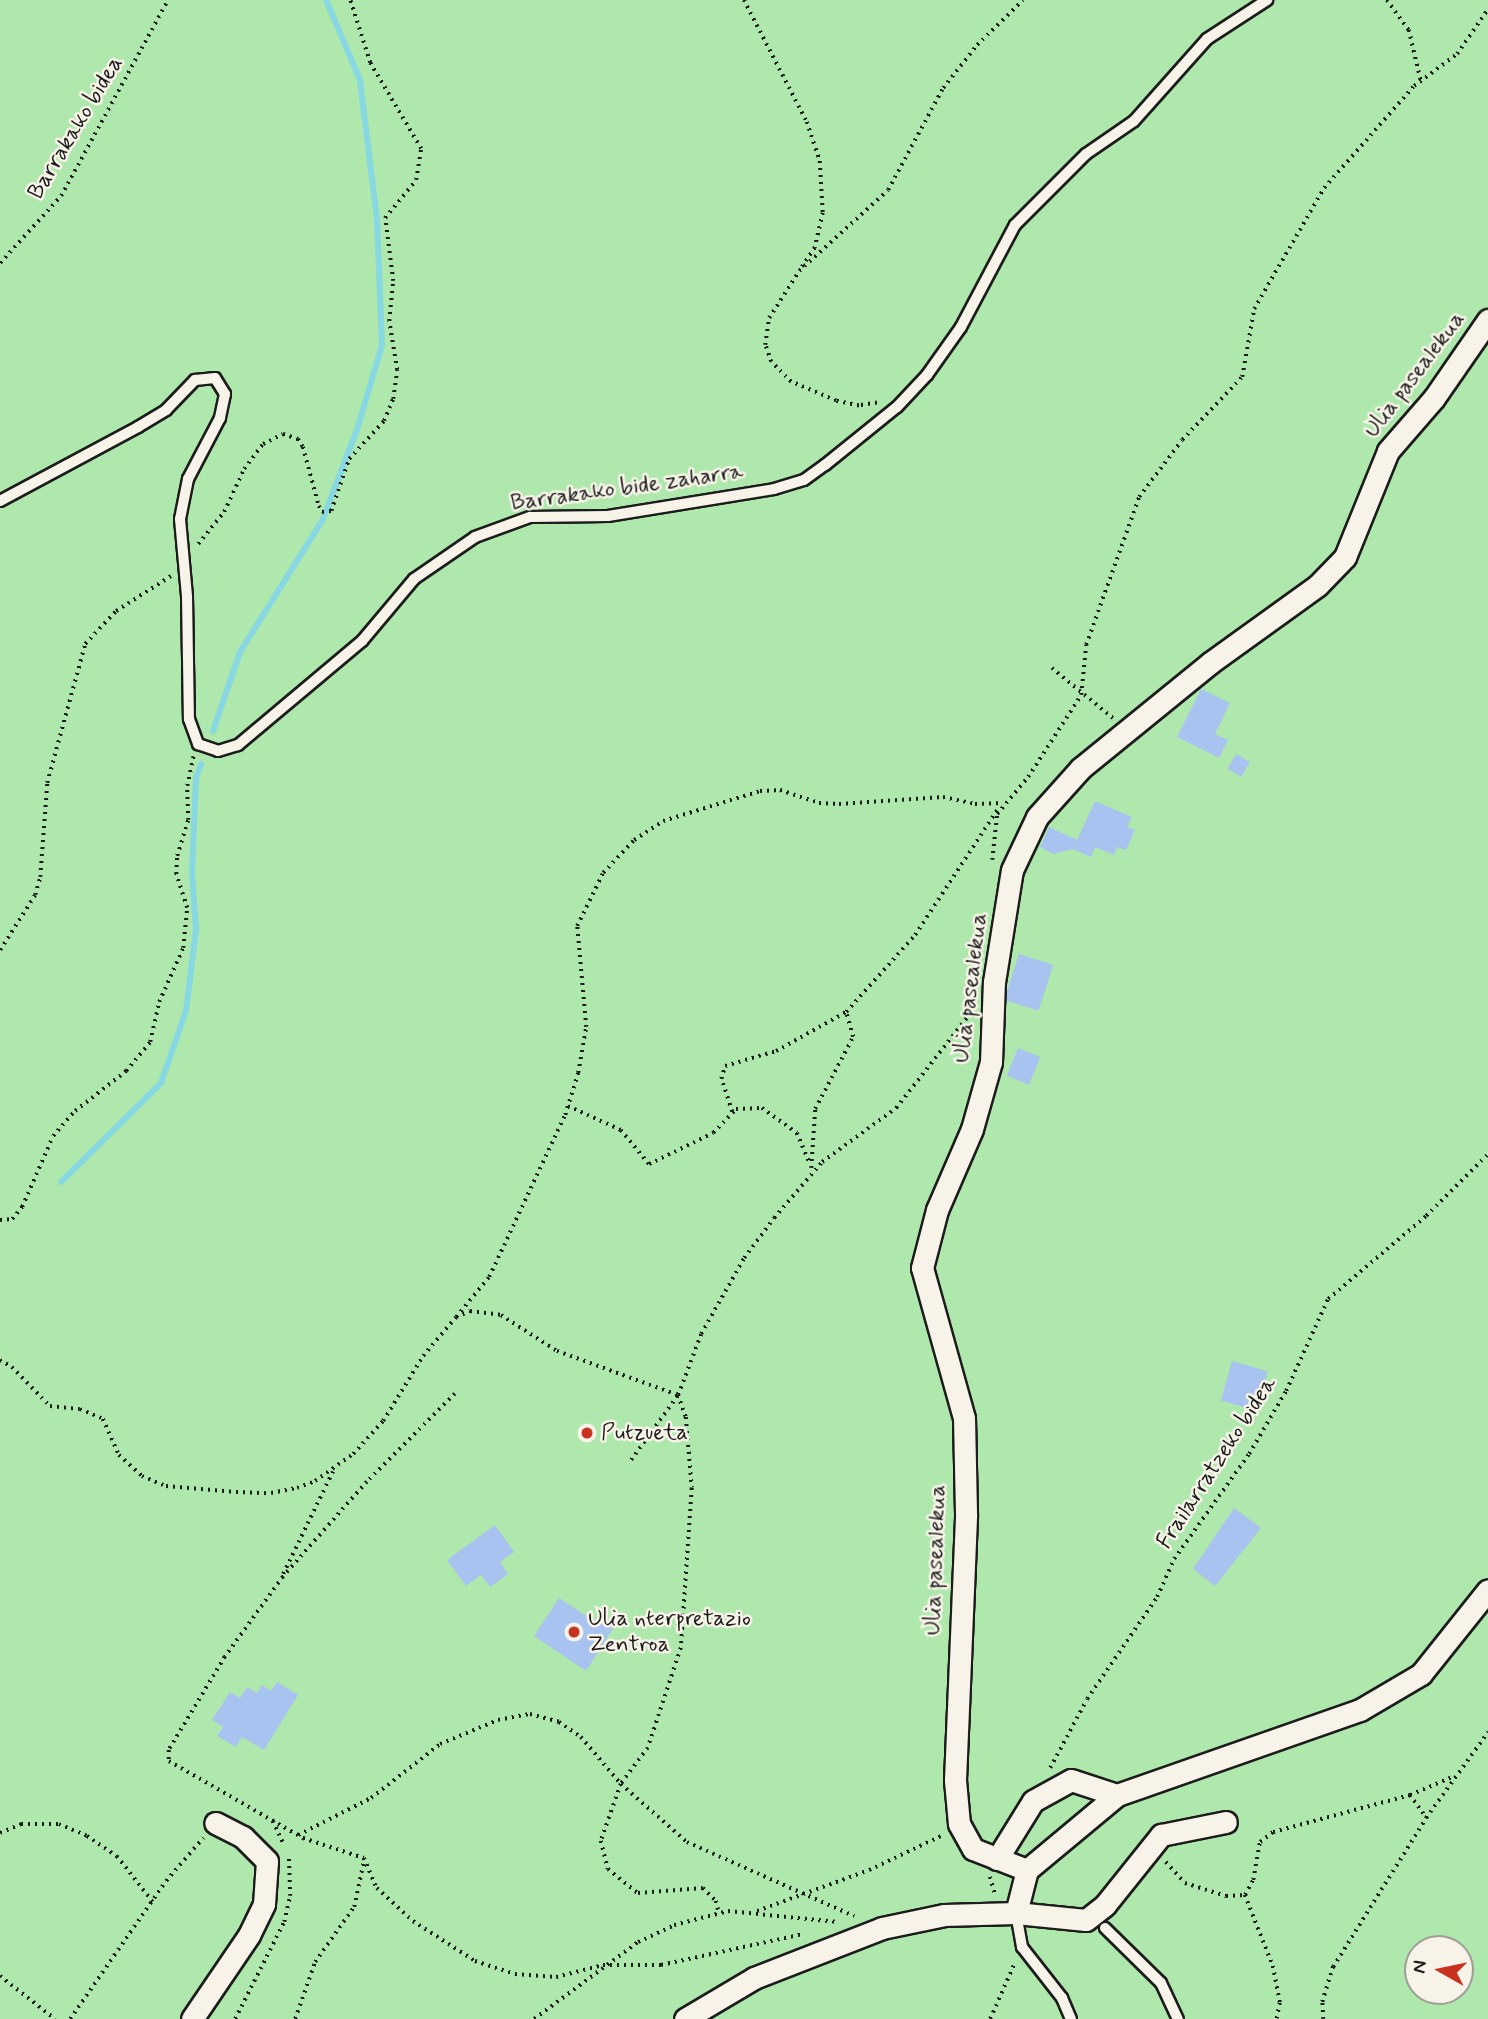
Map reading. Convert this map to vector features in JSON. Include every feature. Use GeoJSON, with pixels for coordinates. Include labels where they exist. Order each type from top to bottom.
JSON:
{"type":"FeatureCollection","features":[{"type":"Feature","properties":{"kind":"street","name":"Ulia pasealekua"},"geometry":{"type":"LineString","coordinates":[[973,1849],[959,1824],[955,1780],[966,1513],[964,1418],[922,1268],[937,1210],[972,1129],[991,1062],[994,982],[1012,870],[1037,817],[1081,768],[1210,663],[1318,585],[1345,557],[1388,452],[1434,398],[1488,320]]}},
{"type":"Feature","properties":{"kind":"street"},"geometry":{"type":"LineString","coordinates":[[1016,1913],[1027,1870],[1117,1795],[1360,1710],[1421,1674],[1488,1590]]}},
{"type":"Feature","properties":{"kind":"street"},"geometry":{"type":"LineString","coordinates":[[997,1859],[1032,1801],[1071,1780],[1117,1795]]}},
{"type":"Feature","properties":{"kind":"street"},"geometry":{"type":"LineString","coordinates":[[685,2019],[754,1978],[882,1928],[944,1915],[1016,1913],[1086,1920],[1105,1905],[1161,1835],[1226,1822]]}},
{"type":"Feature","properties":{"kind":"street"},"geometry":{"type":"LineString","coordinates":[[192,2019],[264,1904],[267,1861],[243,1837],[215,1824]]}},
{"type":"Feature","properties":{"kind":"street"},"geometry":{"type":"LineString","coordinates":[[973,1849],[1027,1870]]}},
{"type":"Feature","properties":{"kind":"lane","name":"Barrakako bide zaharra"},"geometry":{"type":"LineString","coordinates":[[198,744],[218,751],[248,738],[362,641],[414,579],[488,532],[530,517],[608,516],[804,480],[897,407],[927,375],[961,327],[1014,225],[1086,154],[1134,121],[1207,38],[1267,0]]}},
{"type":"Feature","properties":{"kind":"lane"},"geometry":{"type":"LineString","coordinates":[[0,501],[147,422],[166,410],[195,380],[215,378],[225,394],[220,418],[188,479],[180,519],[189,719],[198,744]]}},
{"type":"Feature","properties":{"kind":"lane"},"geometry":{"type":"LineString","coordinates":[[1016,1913],[1021,1947],[1062,1998],[1071,2019]]}},
{"type":"Feature","properties":{"kind":"lane"},"geometry":{"type":"LineString","coordinates":[[1105,1928],[1161,1983],[1178,2019]]}},
{"type":"Feature","properties":{"kind":"path","name":"Barrakako bidea"},"geometry":{"type":"LineString","coordinates":[[0,262],[61,196],[167,0]]}},
{"type":"Feature","properties":{"kind":"path"},"geometry":{"type":"LineString","coordinates":[[0,950],[35,894],[40,877],[51,765],[90,634],[116,611],[184,568],[263,444],[283,434],[298,439],[325,512],[331,511],[349,459],[390,410],[397,370],[389,321],[393,281],[385,218],[409,193],[422,159],[418,139],[370,63],[350,0]]}},
{"type":"Feature","properties":{"kind":"path"},"geometry":{"type":"LineString","coordinates":[[744,0],[807,122],[820,161],[823,213],[815,248],[769,318],[765,345],[771,362],[791,382],[836,401],[859,406],[882,402]]}},
{"type":"Feature","properties":{"kind":"path"},"geometry":{"type":"LineString","coordinates":[[799,271],[888,190],[943,88],[977,45],[1023,0]]}},
{"type":"Feature","properties":{"kind":"path"},"geometry":{"type":"LineString","coordinates":[[1387,0],[1409,30],[1421,81]]}},
{"type":"Feature","properties":{"kind":"path"},"geometry":{"type":"LineString","coordinates":[[732,1112],[721,1079],[725,1066],[776,1051],[846,1012],[915,935],[978,844],[991,814],[1028,777],[1081,695],[1086,645],[1139,497],[1182,440],[1242,377],[1254,309],[1284,250],[1324,188],[1421,81],[1457,54],[1488,9]]}},
{"type":"Feature","properties":{"kind":"path"},"geometry":{"type":"LineString","coordinates":[[1052,668],[1081,695],[1129,729]]}},
{"type":"Feature","properties":{"kind":"path"},"geometry":{"type":"LineString","coordinates":[[0,1220],[12,1219],[22,1207],[53,1136],[75,1111],[126,1071],[150,1042],[159,1002],[183,948],[187,908],[176,874],[177,856],[188,820],[187,786],[198,744]]}},
{"type":"Feature","properties":{"kind":"path"},"geometry":{"type":"LineString","coordinates":[[0,1360],[12,1367],[50,1406],[80,1409],[103,1419],[125,1464],[166,1486],[271,1493],[315,1481],[334,1469],[383,1421],[423,1356],[489,1276],[568,1106],[586,1027],[577,926],[603,873],[634,840],[663,821],[760,791],[780,790],[818,803],[943,797],[975,804],[1003,803]]}},
{"type":"Feature","properties":{"kind":"path"},"geometry":{"type":"LineString","coordinates":[[993,870],[993,831],[1003,803]]}},
{"type":"Feature","properties":{"kind":"path"},"geometry":{"type":"LineString","coordinates":[[631,1460],[678,1395],[701,1334],[744,1258],[812,1170],[896,1108],[994,982]]}},
{"type":"Feature","properties":{"kind":"path"},"geometry":{"type":"LineString","coordinates":[[812,1170],[815,1110],[853,1037],[846,1012]]}},
{"type":"Feature","properties":{"kind":"path"},"geometry":{"type":"LineString","coordinates":[[568,1106],[621,1130],[649,1164],[713,1133],[732,1112],[745,1106],[771,1111],[802,1140],[812,1170]]}},
{"type":"Feature","properties":{"kind":"path","name":"Frailarratzeko bidea"},"geometry":{"type":"LineString","coordinates":[[1071,1780],[1049,1768],[1087,1699],[1157,1597],[1174,1559],[1264,1428],[1328,1299],[1426,1216],[1488,1154]]}},
{"type":"Feature","properties":{"kind":"path"},"geometry":{"type":"LineString","coordinates":[[456,1317],[481,1310],[501,1315],[557,1351],[678,1395]]}},
{"type":"Feature","properties":{"kind":"path"},"geometry":{"type":"LineString","coordinates":[[455,1394],[367,1482],[280,1580],[225,1657],[169,1750],[169,1761],[298,1835],[364,1858],[377,1888],[400,1911],[442,1943],[475,1961],[515,1974],[556,1977],[608,1965],[661,1965],[806,1934]]}},
{"type":"Feature","properties":{"kind":"path"},"geometry":{"type":"LineString","coordinates":[[678,1395],[686,1417],[692,1488],[681,1648],[648,1748],[621,1784],[601,1841],[608,1868],[638,1893],[703,1888],[716,1900],[719,1913]]}},
{"type":"Feature","properties":{"kind":"path"},"geometry":{"type":"LineString","coordinates":[[280,1580],[334,1469]]}},
{"type":"Feature","properties":{"kind":"path"},"geometry":{"type":"LineString","coordinates":[[298,1835],[371,1798],[440,1744],[498,1720],[530,1714],[559,1722],[581,1737],[621,1784],[687,1842],[882,1928]]}},
{"type":"Feature","properties":{"kind":"path"},"geometry":{"type":"LineString","coordinates":[[1323,2019],[1322,2002],[1333,1967],[1454,1775],[1488,1732]]}},
{"type":"Feature","properties":{"kind":"path"},"geometry":{"type":"LineString","coordinates":[[1277,2019],[1280,2003],[1273,1966],[1245,1895],[1253,1880],[1259,1842],[1273,1832],[1410,1795],[1454,1775]]}},
{"type":"Feature","properties":{"kind":"path"},"geometry":{"type":"LineString","coordinates":[[1410,1795],[1426,1818]]}},
{"type":"Feature","properties":{"kind":"path"},"geometry":{"type":"LineString","coordinates":[[0,1833],[21,1824],[59,1824],[87,1836],[117,1856],[153,1902]]}},
{"type":"Feature","properties":{"kind":"path"},"geometry":{"type":"LineString","coordinates":[[70,2019],[153,1902],[215,1824]]}},
{"type":"Feature","properties":{"kind":"path"},"geometry":{"type":"LineString","coordinates":[[755,1912],[869,1870],[946,1834],[973,1849],[994,1885],[991,1899]]}},
{"type":"Feature","properties":{"kind":"path"},"geometry":{"type":"LineString","coordinates":[[295,2019],[315,1962],[354,1907],[364,1858]]}},
{"type":"Feature","properties":{"kind":"path"},"geometry":{"type":"LineString","coordinates":[[1166,1862],[1185,1883],[1226,1896],[1245,1895]]}},
{"type":"Feature","properties":{"kind":"path"},"geometry":{"type":"LineString","coordinates":[[534,2019],[654,1931],[719,1913],[755,1912],[849,1924]]}},
{"type":"Feature","properties":{"kind":"path"},"geometry":{"type":"LineString","coordinates":[[990,2019],[1021,1947]]}},
{"type":"Feature","properties":{"kind":"path"},"geometry":{"type":"LineString","coordinates":[[0,1976],[55,2019]]}},
{"type":"Feature","properties":{"kind":"green space"},"geometry":{"type":"Polygon","coordinates":[[[0,0],[1488,0],[1488,2019],[0,2019],[0,0]]]}},
{"type":"Feature","properties":{"kind":"building"},"geometry":{"type":"Polygon","coordinates":[[[1201,689],[1230,703],[1215,734],[1228,740],[1219,758],[1177,737],[1201,689]]]}},
{"type":"Feature","properties":{"kind":"building"},"geometry":{"type":"Polygon","coordinates":[[[1236,754],[1250,762],[1241,777],[1228,769],[1236,754]]]}},
{"type":"Feature","properties":{"kind":"building"},"geometry":{"type":"Polygon","coordinates":[[[1095,801],[1132,817],[1127,827],[1135,830],[1126,850],[1117,847],[1114,855],[1095,847],[1091,857],[1073,849],[1053,854],[1040,847],[1049,827],[1077,840],[1095,801]]]}},
{"type":"Feature","properties":{"kind":"building"},"geometry":{"type":"Polygon","coordinates":[[[1019,954],[1053,965],[1038,1011],[1004,1000],[1019,954]]]}},
{"type":"Feature","properties":{"kind":"building"},"geometry":{"type":"Polygon","coordinates":[[[1018,1048],[1040,1057],[1029,1085],[1007,1076],[1018,1048]]]}},
{"type":"Feature","properties":{"kind":"building"},"geometry":{"type":"Polygon","coordinates":[[[1232,1361],[1268,1371],[1256,1411],[1221,1400],[1232,1361]]]}},
{"type":"Feature","properties":{"kind":"building"},"geometry":{"type":"Polygon","coordinates":[[[1234,1508],[1261,1528],[1215,1586],[1193,1569],[1234,1508]]]}},
{"type":"Feature","properties":{"kind":"building"},"geometry":{"type":"Polygon","coordinates":[[[495,1525],[514,1552],[500,1562],[508,1574],[490,1587],[481,1575],[466,1586],[447,1560],[495,1525]]]}},
{"type":"Feature","properties":{"kind":"building","name":"Ulia nterpretazio Zentroa"},"geometry":{"type":"Polygon","coordinates":[[[559,1598],[594,1621],[598,1617],[614,1627],[586,1671],[534,1636],[559,1598]]]}},
{"type":"Feature","properties":{"kind":"building"},"geometry":{"type":"Polygon","coordinates":[[[277,1682],[298,1695],[264,1750],[242,1737],[236,1747],[217,1736],[223,1727],[212,1720],[230,1692],[240,1698],[247,1687],[257,1693],[262,1685],[271,1691],[277,1682]]]}},
{"type":"Feature","properties":{"kind":"waterway"},"geometry":{"type":"LineString","coordinates":[[213,731],[240,652],[322,521],[357,430],[382,345],[377,219],[360,80],[326,0]]}},
{"type":"Feature","properties":{"kind":"waterway"},"geometry":{"type":"LineString","coordinates":[[61,1182],[161,1083],[186,1011],[196,929],[192,873],[196,778],[201,764]]}},
{"type":"Feature","properties":{"kind":"place","name":"Putzueta"},"geometry":{"type":"Point","coordinates":[587,1433]}},
{"type":"Feature","properties":{"kind":"place","name":"Ulia nterpretazio Zentroa"},"geometry":{"type":"Point","coordinates":[574,1632]}}]}
